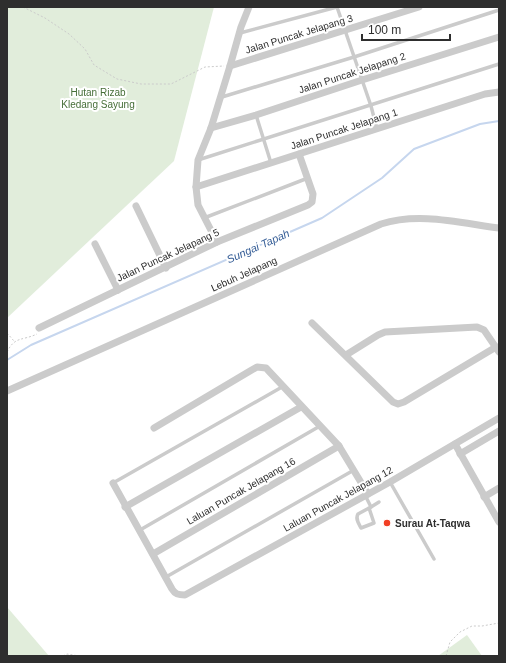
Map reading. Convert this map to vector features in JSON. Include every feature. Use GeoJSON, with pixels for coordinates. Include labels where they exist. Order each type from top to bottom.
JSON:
{"type":"FeatureCollection","features":[{"type":"Feature","properties":{"kind":"street"},"geometry":{"type":"LineString","coordinates":[[217,242],[198,205],[196,187],[198,160],[211,128],[244,18],[249,7]]}},
{"type":"Feature","properties":{"kind":"street","name":"Jalan Puncak Jelapang 3"},"geometry":{"type":"LineString","coordinates":[[230,66],[418,7]]}},
{"type":"Feature","properties":{"kind":"street","name":"Jalan Puncak Jelapang 2"},"geometry":{"type":"LineString","coordinates":[[211,128],[499,37]]}},
{"type":"Feature","properties":{"kind":"street","name":"Jalan Puncak Jelapang 1"},"geometry":{"type":"LineString","coordinates":[[196,187],[485,94],[499,92]]}},
{"type":"Feature","properties":{"kind":"street"},"geometry":{"type":"LineString","coordinates":[[299,154],[308,178]]}},
{"type":"Feature","properties":{"kind":"street","name":"Jalan Puncak Jelapang 5"},"geometry":{"type":"LineString","coordinates":[[39,328],[166,268],[217,242],[308,205],[313,199],[308,178]]}},
{"type":"Feature","properties":{"kind":"street"},"geometry":{"type":"LineString","coordinates":[[136,206],[166,268]]}},
{"type":"Feature","properties":{"kind":"street","name":"Lebuh Jelapang"},"geometry":{"type":"LineString","coordinates":[[7,391],[381,224],[394,220],[410,218],[499,228]]}},
{"type":"Feature","properties":{"kind":"street"},"geometry":{"type":"LineString","coordinates":[[95,244],[118,290]]}},
{"type":"Feature","properties":{"kind":"street"},"geometry":{"type":"LineString","coordinates":[[312,322],[392,402],[398,404],[498,350],[484,330],[477,328],[391,330],[378,335],[346,355]]}},
{"type":"Feature","properties":{"kind":"street"},"geometry":{"type":"LineString","coordinates":[[154,428],[257,367],[266,368],[339,446],[367,495]]}},
{"type":"Feature","properties":{"kind":"street"},"geometry":{"type":"LineString","coordinates":[[125,507],[301,406]]}},
{"type":"Feature","properties":{"kind":"street","name":"Laluan Puncak Jelapang 12"},"geometry":{"type":"LineString","coordinates":[[166,577],[175,593],[185,595],[367,495],[499,418]]}},
{"type":"Feature","properties":{"kind":"street"},"geometry":{"type":"LineString","coordinates":[[460,454],[499,431]]}},
{"type":"Feature","properties":{"kind":"street"},"geometry":{"type":"LineString","coordinates":[[455,444],[498,520]]}},
{"type":"Feature","properties":{"kind":"street","name":"Laluan Puncak Jelapang 16"},"geometry":{"type":"LineString","coordinates":[[153,554],[339,446]]}},
{"type":"Feature","properties":{"kind":"street"},"geometry":{"type":"LineString","coordinates":[[113,483],[125,507],[166,577]]}},
{"type":"Feature","properties":{"kind":"street"},"geometry":{"type":"LineString","coordinates":[[484,497],[499,488]]}},
{"type":"Feature","properties":{"kind":"lane"},"geometry":{"type":"LineString","coordinates":[[240,33],[337,7],[371,106],[377,129]]}},
{"type":"Feature","properties":{"kind":"lane"},"geometry":{"type":"LineString","coordinates":[[221,97],[354,57],[499,10]]}},
{"type":"Feature","properties":{"kind":"lane"},"geometry":{"type":"LineString","coordinates":[[198,160],[499,64]]}},
{"type":"Feature","properties":{"kind":"lane"},"geometry":{"type":"LineString","coordinates":[[256,115],[271,163]]}},
{"type":"Feature","properties":{"kind":"lane"},"geometry":{"type":"LineString","coordinates":[[204,218],[308,178]]}},
{"type":"Feature","properties":{"kind":"lane"},"geometry":{"type":"LineString","coordinates":[[113,483],[283,386]]}},
{"type":"Feature","properties":{"kind":"lane"},"geometry":{"type":"LineString","coordinates":[[139,530],[320,426]]}},
{"type":"Feature","properties":{"kind":"lane"},"geometry":{"type":"LineString","coordinates":[[166,577],[354,470]]}},
{"type":"Feature","properties":{"kind":"lane"},"geometry":{"type":"LineString","coordinates":[[390,482],[434,559]]}},
{"type":"Feature","properties":{"kind":"lane"},"geometry":{"type":"LineString","coordinates":[[367,495],[374,523]]}},
{"type":"Feature","properties":{"kind":"lane"},"geometry":{"type":"LineString","coordinates":[[379,502],[358,514],[357,519],[362,529],[379,521]]}},
{"type":"Feature","properties":{"kind":"path"},"geometry":{"type":"LineString","coordinates":[[23,7],[45,18],[69,34],[85,49],[94,65],[117,79],[141,84],[171,84],[205,67],[230,66]]}},
{"type":"Feature","properties":{"kind":"path"},"geometry":{"type":"LineString","coordinates":[[7,352],[14,341],[38,334],[39,328]]}},
{"type":"Feature","properties":{"kind":"path"},"geometry":{"type":"LineString","coordinates":[[7,333],[14,341]]}},
{"type":"Feature","properties":{"kind":"path"},"geometry":{"type":"LineString","coordinates":[[446,656],[450,642],[460,632],[472,626],[499,623]]}},
{"type":"Feature","properties":{"kind":"path"},"geometry":{"type":"LineString","coordinates":[[63,656],[67,654],[79,656]]}},
{"type":"Feature","properties":{"kind":"green space","name":"Hutan Rizab Kledang Sayung"},"geometry":{"type":"Polygon","coordinates":[[[7,7],[214,7],[174,161],[7,318],[7,7]]]}},
{"type":"Feature","properties":{"kind":"green space"},"geometry":{"type":"Polygon","coordinates":[[[7,607],[49,656],[7,656],[7,607]]]}},
{"type":"Feature","properties":{"kind":"green space"},"geometry":{"type":"Polygon","coordinates":[[[467,635],[482,656],[438,656],[467,635]]]}},
{"type":"Feature","properties":{"kind":"waterway","name":"Sungai Tapah"},"geometry":{"type":"LineString","coordinates":[[7,360],[31,345],[322,218],[382,178],[414,149],[480,124],[499,121]]}},
{"type":"Feature","properties":{"kind":"place","name":"Surau At-Taqwa"},"geometry":{"type":"Point","coordinates":[387,523]}}]}
